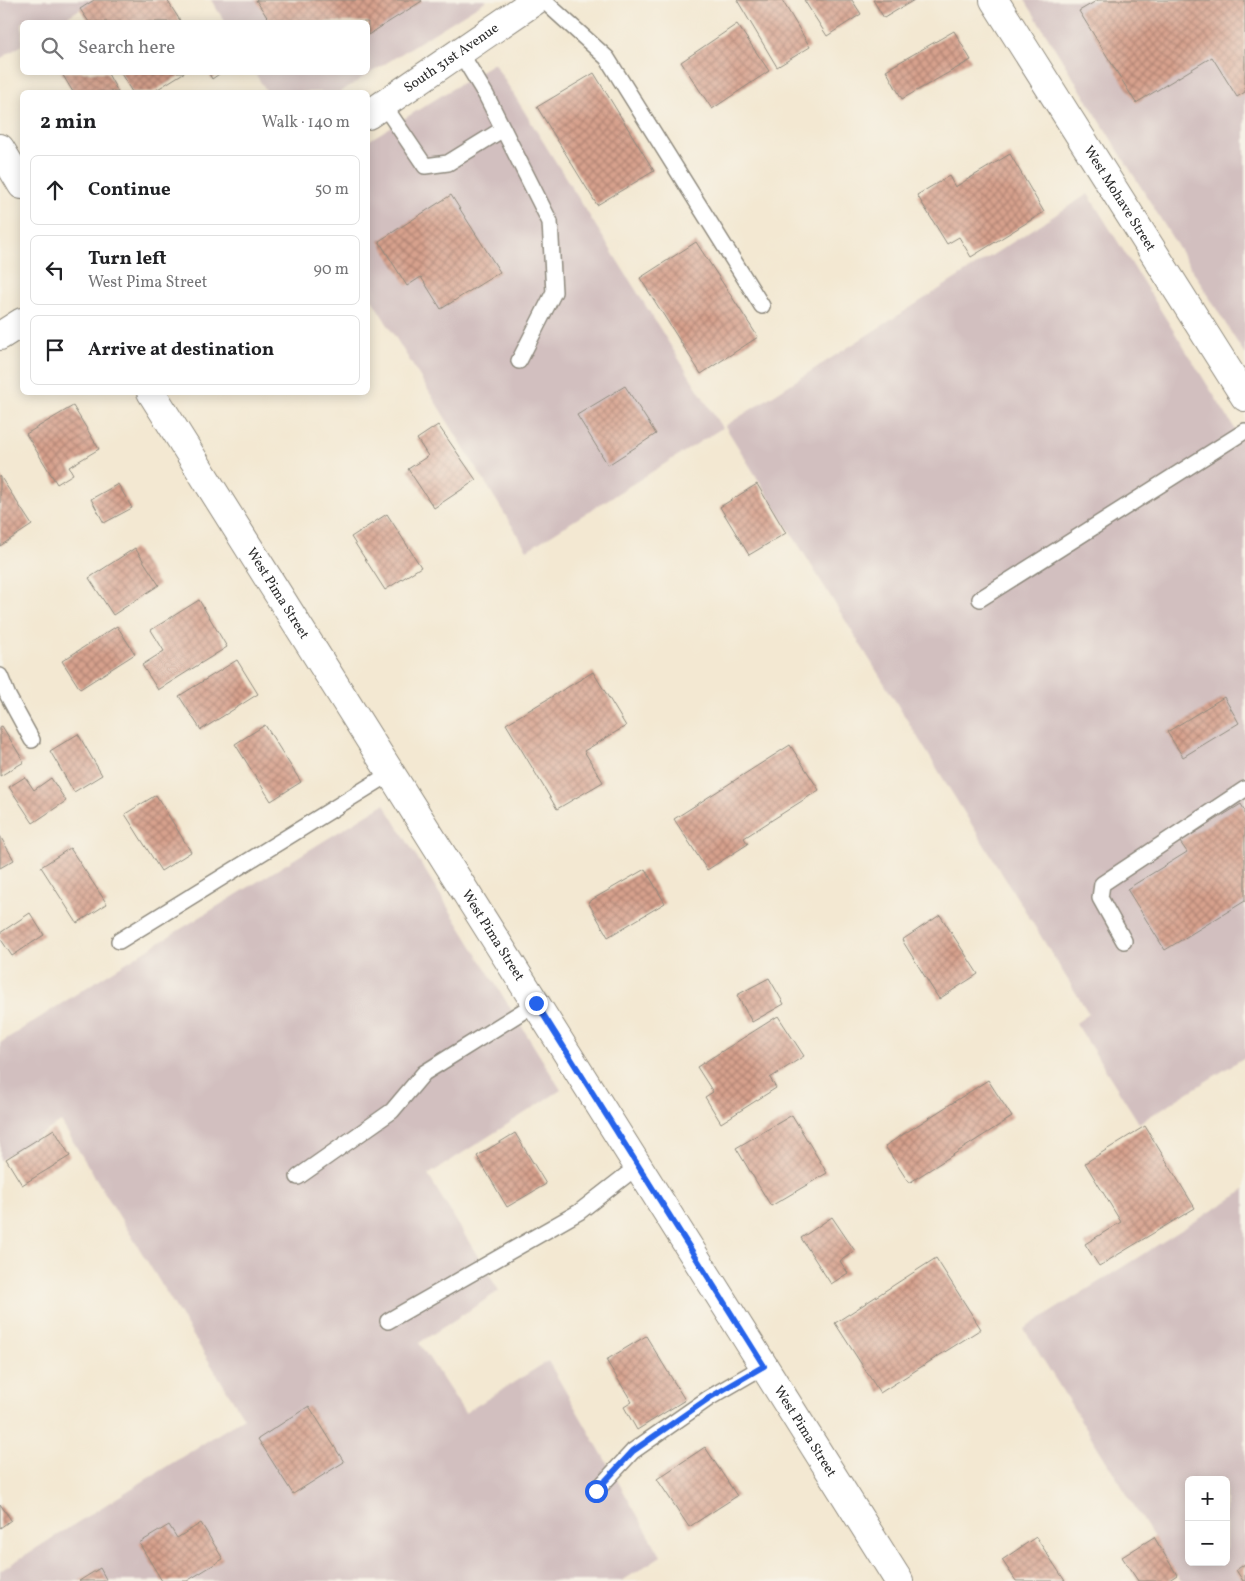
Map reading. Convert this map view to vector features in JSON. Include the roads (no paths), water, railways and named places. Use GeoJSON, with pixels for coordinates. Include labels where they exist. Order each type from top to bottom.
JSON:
{"type":"FeatureCollection","features":[{"type":"Feature","properties":{"kind":"street","name":"West Mohave Street"},"geometry":{"type":"LineString","coordinates":[[994,0],[1245,397]]}},
{"type":"Feature","properties":{"kind":"street","name":"South 31st Avenue"},"geometry":{"type":"LineString","coordinates":[[375,110],[531,2]]}},
{"type":"Feature","properties":{"kind":"street"},"geometry":{"type":"LineString","coordinates":[[0,148],[20,182]]}},
{"type":"Feature","properties":{"kind":"street"},"geometry":{"type":"LineString","coordinates":[[0,336],[20,323]]}},
{"type":"Feature","properties":{"kind":"street","name":"West Pima Street"},"geometry":{"type":"LineString","coordinates":[[153,395],[899,1581]]}},
{"type":"Feature","properties":{"kind":"lane"},"geometry":{"type":"LineString","coordinates":[[531,2],[607,58],[762,306]]}},
{"type":"Feature","properties":{"kind":"lane"},"geometry":{"type":"LineString","coordinates":[[460,52],[486,95],[550,222],[554,292],[519,361]]}},
{"type":"Feature","properties":{"kind":"lane"},"geometry":{"type":"LineString","coordinates":[[375,110],[426,166],[448,163],[503,129]]}},
{"type":"Feature","properties":{"kind":"lane"},"geometry":{"type":"LineString","coordinates":[[980,599],[1245,431]]}},
{"type":"Feature","properties":{"kind":"lane"},"geometry":{"type":"LineString","coordinates":[[0,676],[8,696],[32,740]]}},
{"type":"Feature","properties":{"kind":"lane"},"geometry":{"type":"LineString","coordinates":[[119,941],[391,773]]}},
{"type":"Feature","properties":{"kind":"lane"},"geometry":{"type":"LineString","coordinates":[[1124,941],[1100,898],[1102,884],[1245,790]]}},
{"type":"Feature","properties":{"kind":"lane"},"geometry":{"type":"LineString","coordinates":[[298,1177],[392,1111],[424,1073],[536,1003]]}},
{"type":"Feature","properties":{"kind":"lane"},"geometry":{"type":"LineString","coordinates":[[388,1320],[579,1212],[638,1166]]}},
{"type":"Feature","properties":{"kind":"lane"},"geometry":{"type":"LineString","coordinates":[[596,1491],[633,1451],[709,1398],[764,1366]]}}]}
